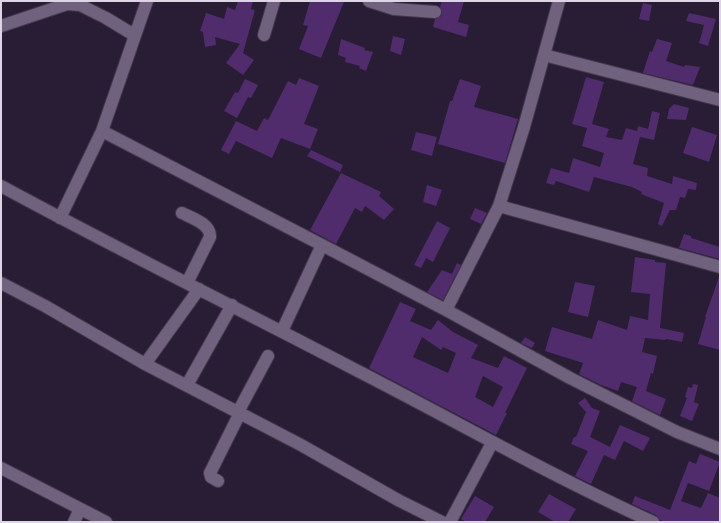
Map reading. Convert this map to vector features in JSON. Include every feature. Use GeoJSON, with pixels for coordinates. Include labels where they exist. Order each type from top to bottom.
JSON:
{"type":"FeatureCollection","features":[{"type":"Feature","properties":{"kind":"street"},"geometry":{"type":"LineString","coordinates":[[60,218],[102,131],[147,1]]}},
{"type":"Feature","properties":{"kind":"street"},"geometry":{"type":"LineString","coordinates":[[264,35],[274,1]]}},
{"type":"Feature","properties":{"kind":"street"},"geometry":{"type":"LineString","coordinates":[[369,1],[394,9],[435,12]]}},
{"type":"Feature","properties":{"kind":"street"},"geometry":{"type":"LineString","coordinates":[[446,310],[499,206],[524,127],[559,1]]}},
{"type":"Feature","properties":{"kind":"street"},"geometry":{"type":"LineString","coordinates":[[1,26],[67,4],[80,5],[106,18],[134,36]]}},
{"type":"Feature","properties":{"kind":"street"},"geometry":{"type":"LineString","coordinates":[[544,55],[720,100]]}},
{"type":"Feature","properties":{"kind":"street"},"geometry":{"type":"LineString","coordinates":[[102,131],[446,310],[570,378],[677,432],[720,449]]}},
{"type":"Feature","properties":{"kind":"street"},"geometry":{"type":"LineString","coordinates":[[1,186],[60,218],[282,331],[492,443],[653,522]]}},
{"type":"Feature","properties":{"kind":"street"},"geometry":{"type":"LineString","coordinates":[[499,206],[720,267]]}},
{"type":"Feature","properties":{"kind":"street"},"geometry":{"type":"LineString","coordinates":[[182,213],[205,226],[211,232],[210,237],[187,283]]}},
{"type":"Feature","properties":{"kind":"street"},"geometry":{"type":"LineString","coordinates":[[282,331],[322,245]]}},
{"type":"Feature","properties":{"kind":"street"},"geometry":{"type":"LineString","coordinates":[[1,282],[145,364],[239,412],[398,500],[442,522]]}},
{"type":"Feature","properties":{"kind":"street"},"geometry":{"type":"LineString","coordinates":[[145,364],[199,289]]}},
{"type":"Feature","properties":{"kind":"street"},"geometry":{"type":"LineString","coordinates":[[187,385],[232,306]]}},
{"type":"Feature","properties":{"kind":"street"},"geometry":{"type":"LineString","coordinates":[[218,481],[211,477],[210,473],[268,356]]}},
{"type":"Feature","properties":{"kind":"street"},"geometry":{"type":"LineString","coordinates":[[450,522],[492,443]]}},
{"type":"Feature","properties":{"kind":"street"},"geometry":{"type":"LineString","coordinates":[[1,468],[106,522]]}},
{"type":"Feature","properties":{"kind":"street"},"geometry":{"type":"LineString","coordinates":[[74,522],[80,509]]}},
{"type":"Feature","properties":{"kind":"building"},"geometry":{"type":"Polygon","coordinates":[[[238,1],[253,1],[251,9],[255,10],[243,53],[254,60],[243,75],[226,63],[240,44],[215,37],[216,45],[205,47],[203,32],[200,31],[206,13],[224,19],[227,7],[235,10],[238,1]]]}},
{"type":"Feature","properties":{"kind":"building"},"geometry":{"type":"Polygon","coordinates":[[[310,1],[344,2],[321,58],[299,49],[308,26],[303,25],[310,1]]]}},
{"type":"Feature","properties":{"kind":"building"},"geometry":{"type":"Polygon","coordinates":[[[442,1],[464,1],[458,22],[469,25],[466,37],[433,27],[435,19],[441,16],[442,12],[440,7],[442,1]]]}},
{"type":"Feature","properties":{"kind":"building"},"geometry":{"type":"Polygon","coordinates":[[[643,3],[652,5],[649,21],[639,19],[643,3]]]}},
{"type":"Feature","properties":{"kind":"building"},"geometry":{"type":"Polygon","coordinates":[[[689,13],[716,19],[708,46],[699,43],[704,25],[686,21],[689,13]]]}},
{"type":"Feature","properties":{"kind":"building"},"geometry":{"type":"Polygon","coordinates":[[[393,36],[405,39],[401,55],[390,51],[393,36]]]}},
{"type":"Feature","properties":{"kind":"building"},"geometry":{"type":"Polygon","coordinates":[[[341,39],[365,48],[364,50],[373,52],[366,71],[359,68],[360,66],[345,62],[346,58],[338,55],[341,39]]]}},
{"type":"Feature","properties":{"kind":"building"},"geometry":{"type":"Polygon","coordinates":[[[657,39],[672,43],[666,61],[684,67],[685,65],[700,67],[693,85],[643,73],[650,51],[652,52],[657,39]]]}},
{"type":"Feature","properties":{"kind":"building"},"geometry":{"type":"Polygon","coordinates":[[[586,77],[604,82],[592,124],[609,129],[606,137],[622,140],[626,128],[637,131],[638,126],[648,129],[652,111],[660,113],[654,140],[640,137],[633,164],[648,168],[647,176],[672,184],[673,176],[697,183],[696,190],[688,189],[685,198],[680,197],[676,210],[670,210],[662,226],[658,224],[664,203],[641,194],[642,192],[632,187],[594,177],[589,192],[556,181],[554,185],[546,183],[551,168],[569,173],[573,158],[600,167],[604,153],[582,146],[587,128],[572,124],[586,77]]]}},
{"type":"Feature","properties":{"kind":"building"},"geometry":{"type":"Polygon","coordinates":[[[299,78],[319,86],[304,124],[318,129],[310,149],[281,138],[272,158],[236,141],[229,154],[221,150],[236,121],[257,131],[264,118],[268,120],[288,81],[296,85],[299,78]]]}},
{"type":"Feature","properties":{"kind":"building"},"geometry":{"type":"Polygon","coordinates":[[[245,79],[258,85],[251,98],[248,97],[237,118],[224,111],[235,92],[238,93],[245,79]]]}},
{"type":"Feature","properties":{"kind":"building"},"geometry":{"type":"Polygon","coordinates":[[[460,79],[481,86],[474,107],[518,119],[505,163],[438,144],[450,101],[452,101],[460,79]]]}},
{"type":"Feature","properties":{"kind":"building"},"geometry":{"type":"Polygon","coordinates":[[[674,104],[689,108],[686,120],[667,119],[669,109],[674,104]]]}},
{"type":"Feature","properties":{"kind":"building"},"geometry":{"type":"Polygon","coordinates":[[[692,127],[717,135],[709,162],[683,153],[692,127]]]}},
{"type":"Feature","properties":{"kind":"building"},"geometry":{"type":"Polygon","coordinates":[[[416,132],[437,137],[432,156],[411,150],[416,132]]]}},
{"type":"Feature","properties":{"kind":"building"},"geometry":{"type":"Polygon","coordinates":[[[311,150],[343,165],[340,172],[307,156],[311,150]]]}},
{"type":"Feature","properties":{"kind":"building"},"geometry":{"type":"Polygon","coordinates":[[[341,173],[381,192],[379,196],[394,209],[384,220],[365,206],[362,212],[355,208],[336,244],[310,230],[341,173]]]}},
{"type":"Feature","properties":{"kind":"building"},"geometry":{"type":"Polygon","coordinates":[[[427,185],[442,190],[436,206],[423,202],[427,185]]]}},
{"type":"Feature","properties":{"kind":"building"},"geometry":{"type":"Polygon","coordinates":[[[475,208],[487,213],[481,224],[470,219],[475,208]]]}},
{"type":"Feature","properties":{"kind":"building"},"geometry":{"type":"Polygon","coordinates":[[[437,221],[450,228],[433,262],[426,258],[421,268],[414,265],[437,221]]]}},
{"type":"Feature","properties":{"kind":"building"},"geometry":{"type":"Polygon","coordinates":[[[684,234],[691,236],[691,238],[720,247],[720,259],[679,248],[684,234]]]}},
{"type":"Feature","properties":{"kind":"building"},"geometry":{"type":"Polygon","coordinates":[[[635,257],[666,263],[660,328],[684,333],[682,342],[666,339],[645,338],[642,352],[657,356],[653,374],[651,373],[646,391],[666,399],[660,415],[632,401],[637,387],[621,382],[618,391],[601,385],[579,374],[583,363],[545,351],[552,327],[592,339],[598,320],[627,330],[630,316],[648,320],[650,294],[631,292],[635,257]]]}},
{"type":"Feature","properties":{"kind":"building"},"geometry":{"type":"Polygon","coordinates":[[[457,263],[461,265],[443,300],[427,292],[442,270],[452,274],[457,263]]]}},
{"type":"Feature","properties":{"kind":"building"},"geometry":{"type":"Polygon","coordinates":[[[719,277],[720,350],[698,344],[705,317],[719,277]]]}},
{"type":"Feature","properties":{"kind":"building"},"geometry":{"type":"Polygon","coordinates":[[[575,282],[595,286],[588,317],[568,312],[575,282]]]}},
{"type":"Feature","properties":{"kind":"building"},"geometry":{"type":"Polygon","coordinates":[[[400,302],[416,309],[410,321],[431,330],[438,320],[453,332],[478,345],[471,358],[498,368],[504,356],[527,368],[496,435],[369,368],[400,302]],[[422,337],[413,357],[448,373],[456,353],[443,347],[441,350],[422,337]],[[483,376],[475,397],[493,407],[503,387],[483,376]]]}},
{"type":"Feature","properties":{"kind":"building"},"geometry":{"type":"Polygon","coordinates":[[[525,337],[535,343],[532,348],[521,343],[525,337]]]}},
{"type":"Feature","properties":{"kind":"building"},"geometry":{"type":"Polygon","coordinates":[[[693,384],[698,385],[694,402],[699,404],[692,421],[680,416],[687,398],[685,397],[688,387],[692,388],[693,384]]]}},
{"type":"Feature","properties":{"kind":"building"},"geometry":{"type":"Polygon","coordinates":[[[585,398],[592,408],[600,411],[590,437],[610,447],[620,425],[650,438],[643,451],[624,441],[615,460],[604,455],[591,484],[575,476],[588,451],[571,444],[574,437],[576,437],[586,412],[578,403],[585,398]]]}},
{"type":"Feature","properties":{"kind":"building"},"geometry":{"type":"Polygon","coordinates":[[[700,454],[720,462],[709,491],[688,483],[681,501],[701,508],[708,493],[720,498],[720,522],[665,522],[660,520],[656,515],[632,504],[635,496],[670,510],[689,461],[696,464],[700,454]]]}},
{"type":"Feature","properties":{"kind":"building"},"geometry":{"type":"Polygon","coordinates":[[[549,494],[576,509],[568,522],[555,522],[538,512],[549,494]]]}},
{"type":"Feature","properties":{"kind":"building"},"geometry":{"type":"Polygon","coordinates":[[[475,496],[494,507],[485,522],[466,522],[461,519],[475,496]]]}}]}
